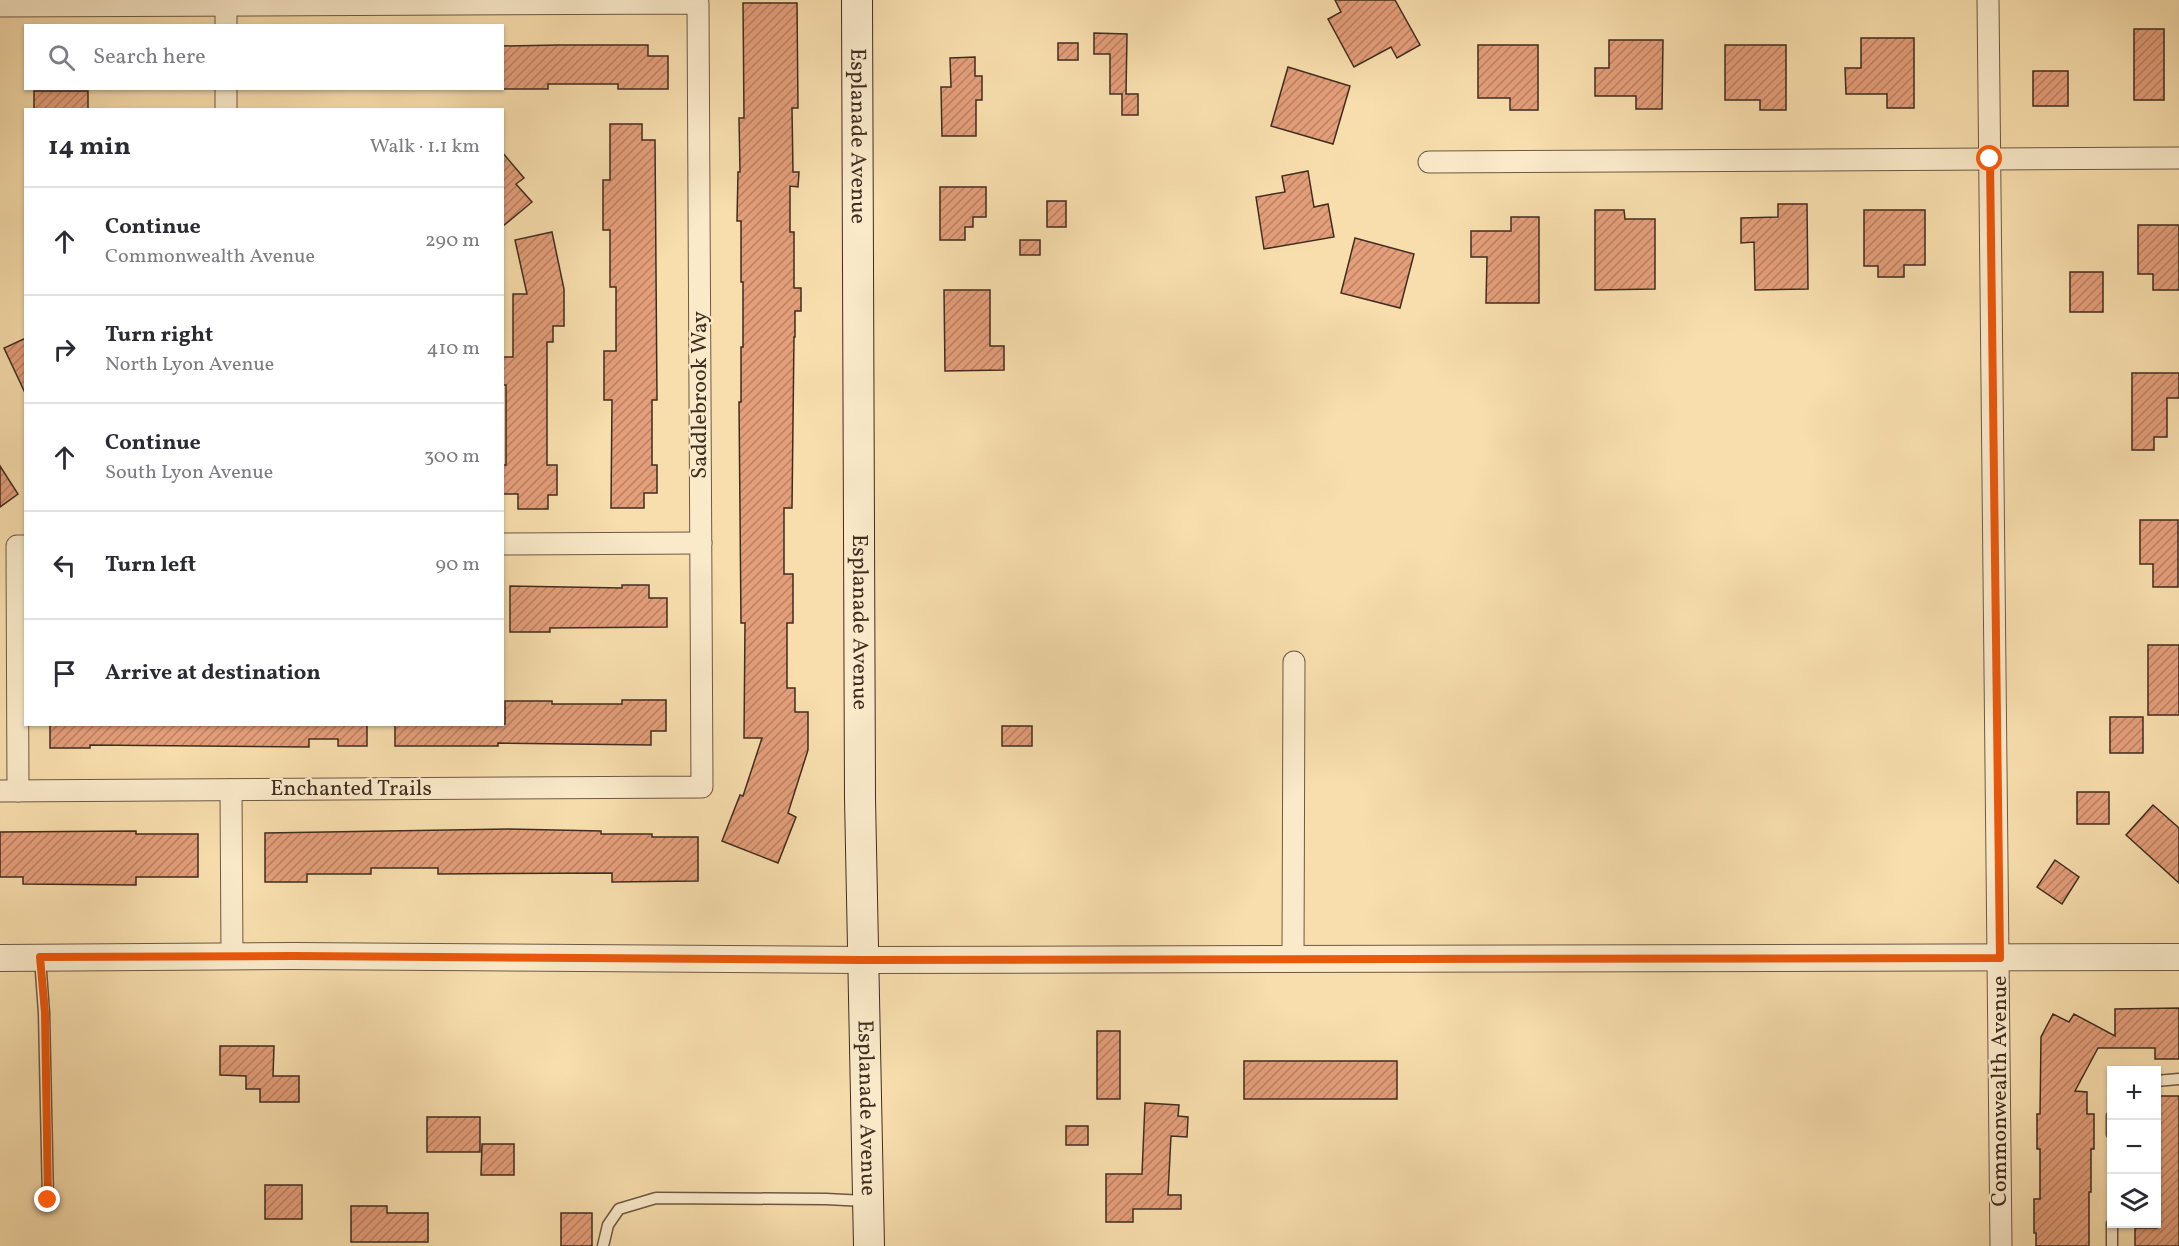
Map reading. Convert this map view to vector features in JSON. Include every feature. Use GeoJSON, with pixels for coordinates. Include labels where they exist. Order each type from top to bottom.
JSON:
{"type":"FeatureCollection","features":[{"type":"Feature","properties":{"kind":"main road","name":"Esplanade Avenue"},"geometry":{"type":"LineString","coordinates":[[857,0],[860,798],[869,1246]]}},
{"type":"Feature","properties":{"kind":"street","name":"Commonwealth Avenue"},"geometry":{"type":"LineString","coordinates":[[1988,0],[2000,958],[2001,1246]]}},
{"type":"Feature","properties":{"kind":"street"},"geometry":{"type":"LineString","coordinates":[[0,6],[226,15],[460,2]]}},
{"type":"Feature","properties":{"kind":"street","name":"Saddlebrook Way"},"geometry":{"type":"LineString","coordinates":[[460,2],[698,3],[702,787]]}},
{"type":"Feature","properties":{"kind":"street"},"geometry":{"type":"LineString","coordinates":[[226,90],[226,108]]}},
{"type":"Feature","properties":{"kind":"street"},"geometry":{"type":"LineString","coordinates":[[1429,162],[2179,158]]}},
{"type":"Feature","properties":{"kind":"street"},"geometry":{"type":"LineString","coordinates":[[504,544],[701,543]]}},
{"type":"Feature","properties":{"kind":"street"},"geometry":{"type":"LineString","coordinates":[[9,791],[21,546]]}},
{"type":"Feature","properties":{"kind":"street"},"geometry":{"type":"LineString","coordinates":[[1293,960],[1294,662]]}},
{"type":"Feature","properties":{"kind":"street","name":"Enchanted Trails"},"geometry":{"type":"LineString","coordinates":[[9,791],[702,787]]}},
{"type":"Feature","properties":{"kind":"street"},"geometry":{"type":"LineString","coordinates":[[231,790],[232,957]]}},
{"type":"Feature","properties":{"kind":"street"},"geometry":{"type":"LineString","coordinates":[[0,958],[1293,960],[2179,957]]}},
{"type":"Feature","properties":{"kind":"lane"},"geometry":{"type":"LineString","coordinates":[[40,957],[45,1013],[48,1200]]}},
{"type":"Feature","properties":{"kind":"lane"},"geometry":{"type":"LineString","coordinates":[[2161,1081],[2179,1079]]}},
{"type":"Feature","properties":{"kind":"lane"},"geometry":{"type":"LineString","coordinates":[[603,1246],[608,1225],[619,1209],[656,1198],[826,1199],[868,1202]]}},
{"type":"Feature","properties":{"kind":"lane"},"geometry":{"type":"LineString","coordinates":[[2112,1228],[2112,1246]]}},
{"type":"Feature","properties":{"kind":"building"},"geometry":{"type":"Polygon","coordinates":[[[1335,0],[1395,0],[1420,45],[1397,58],[1391,47],[1354,67],[1328,19],[1341,12],[1335,0]]]}},
{"type":"Feature","properties":{"kind":"building"},"geometry":{"type":"Polygon","coordinates":[[[743,3],[797,3],[798,108],[792,108],[793,172],[799,172],[798,187],[790,186],[790,232],[794,232],[794,288],[801,288],[801,311],[795,311],[792,508],[784,508],[784,574],[793,574],[793,623],[787,623],[787,688],[795,688],[795,712],[808,712],[808,750],[788,813],[796,817],[778,863],[722,841],[740,795],[743,796],[762,738],[744,738],[745,623],[741,623],[739,402],[741,402],[741,347],[743,347],[743,282],[741,282],[741,221],[737,221],[738,172],[740,172],[739,118],[744,118],[743,3]]]}},
{"type":"Feature","properties":{"kind":"building"},"geometry":{"type":"Polygon","coordinates":[[[2134,29],[2164,29],[2164,100],[2134,100],[2134,29]]]}},
{"type":"Feature","properties":{"kind":"building"},"geometry":{"type":"Polygon","coordinates":[[[1094,33],[1127,34],[1126,94],[1138,94],[1138,115],[1122,115],[1122,94],[1110,94],[1110,54],[1094,54],[1094,33]]]}},
{"type":"Feature","properties":{"kind":"building"},"geometry":{"type":"Polygon","coordinates":[[[1861,38],[1914,38],[1914,108],[1887,108],[1887,94],[1846,94],[1845,68],[1861,68],[1861,38]]]}},
{"type":"Feature","properties":{"kind":"building"},"geometry":{"type":"Polygon","coordinates":[[[1609,40],[1663,40],[1662,109],[1636,109],[1636,96],[1595,96],[1595,68],[1609,68],[1609,40]]]}},
{"type":"Feature","properties":{"kind":"building"},"geometry":{"type":"Polygon","coordinates":[[[1058,43],[1078,43],[1078,60],[1058,60],[1058,43]]]}},
{"type":"Feature","properties":{"kind":"building"},"geometry":{"type":"Polygon","coordinates":[[[648,45],[648,56],[668,56],[668,89],[618,89],[618,84],[548,84],[548,89],[504,89],[504,46],[648,45]]]}},
{"type":"Feature","properties":{"kind":"building"},"geometry":{"type":"Polygon","coordinates":[[[1478,45],[1538,45],[1538,110],[1510,110],[1510,98],[1478,98],[1478,45]]]}},
{"type":"Feature","properties":{"kind":"building"},"geometry":{"type":"Polygon","coordinates":[[[1725,45],[1786,45],[1786,110],[1760,110],[1760,100],[1725,100],[1725,45]]]}},
{"type":"Feature","properties":{"kind":"building"},"geometry":{"type":"Polygon","coordinates":[[[975,57],[975,76],[982,76],[982,100],[976,100],[976,136],[942,136],[941,87],[951,87],[950,58],[975,57]]]}},
{"type":"Feature","properties":{"kind":"building"},"geometry":{"type":"Polygon","coordinates":[[[1288,67],[1350,86],[1333,144],[1271,126],[1288,67]]]}},
{"type":"Feature","properties":{"kind":"building"},"geometry":{"type":"Polygon","coordinates":[[[2033,71],[2068,71],[2068,106],[2033,106],[2033,71]]]}},
{"type":"Feature","properties":{"kind":"building"},"geometry":{"type":"Polygon","coordinates":[[[34,91],[88,91],[88,108],[34,108],[34,91]]]}},
{"type":"Feature","properties":{"kind":"building"},"geometry":{"type":"Polygon","coordinates":[[[610,124],[642,124],[642,140],[655,140],[657,400],[652,400],[652,465],[657,465],[657,493],[644,493],[644,508],[611,508],[612,400],[604,400],[604,351],[616,351],[616,287],[610,287],[610,230],[603,230],[603,180],[610,180],[610,124]]]}},
{"type":"Feature","properties":{"kind":"building"},"geometry":{"type":"Polygon","coordinates":[[[504,154],[524,178],[516,184],[532,202],[504,225],[504,154]]]}},
{"type":"Feature","properties":{"kind":"building"},"geometry":{"type":"Polygon","coordinates":[[[1308,171],[1314,207],[1328,204],[1334,237],[1264,249],[1256,197],[1285,192],[1282,176],[1308,171]]]}},
{"type":"Feature","properties":{"kind":"building"},"geometry":{"type":"Polygon","coordinates":[[[940,187],[986,187],[986,217],[973,217],[973,227],[965,227],[965,240],[940,240],[940,187]]]}},
{"type":"Feature","properties":{"kind":"building"},"geometry":{"type":"Polygon","coordinates":[[[1047,201],[1066,201],[1066,227],[1047,227],[1047,201]]]}},
{"type":"Feature","properties":{"kind":"building"},"geometry":{"type":"Polygon","coordinates":[[[1778,204],[1807,204],[1808,289],[1755,290],[1754,242],[1741,243],[1741,218],[1778,217],[1778,204]]]}},
{"type":"Feature","properties":{"kind":"building"},"geometry":{"type":"Polygon","coordinates":[[[1595,210],[1624,210],[1625,219],[1655,219],[1655,289],[1595,290],[1595,210]]]}},
{"type":"Feature","properties":{"kind":"building"},"geometry":{"type":"Polygon","coordinates":[[[1864,210],[1925,210],[1925,265],[1904,265],[1904,277],[1878,277],[1878,266],[1864,266],[1864,210]]]}},
{"type":"Feature","properties":{"kind":"building"},"geometry":{"type":"Polygon","coordinates":[[[1511,217],[1539,217],[1539,303],[1486,303],[1487,257],[1471,257],[1471,231],[1511,231],[1511,217]]]}},
{"type":"Feature","properties":{"kind":"building"},"geometry":{"type":"Polygon","coordinates":[[[2138,225],[2179,225],[2179,290],[2153,290],[2153,274],[2138,274],[2138,225]]]}},
{"type":"Feature","properties":{"kind":"building"},"geometry":{"type":"Polygon","coordinates":[[[552,232],[564,289],[564,326],[553,326],[553,342],[547,342],[547,465],[557,465],[557,495],[548,495],[548,509],[518,509],[518,494],[504,494],[506,385],[504,385],[504,357],[513,357],[513,294],[527,294],[515,240],[552,232]]]}},
{"type":"Feature","properties":{"kind":"building"},"geometry":{"type":"Polygon","coordinates":[[[1355,238],[1414,254],[1400,308],[1341,293],[1355,238]]]}},
{"type":"Feature","properties":{"kind":"building"},"geometry":{"type":"Polygon","coordinates":[[[1020,240],[1040,240],[1040,255],[1020,255],[1020,240]]]}},
{"type":"Feature","properties":{"kind":"building"},"geometry":{"type":"Polygon","coordinates":[[[2070,272],[2103,272],[2103,312],[2070,312],[2070,272]]]}},
{"type":"Feature","properties":{"kind":"building"},"geometry":{"type":"Polygon","coordinates":[[[944,290],[990,290],[990,346],[1004,346],[1004,370],[945,371],[944,290]]]}},
{"type":"Feature","properties":{"kind":"building"},"geometry":{"type":"Polygon","coordinates":[[[24,339],[24,391],[4,348],[24,339]]]}},
{"type":"Feature","properties":{"kind":"building"},"geometry":{"type":"Polygon","coordinates":[[[2132,373],[2179,373],[2179,398],[2167,398],[2167,437],[2154,437],[2154,450],[2132,450],[2132,373]]]}},
{"type":"Feature","properties":{"kind":"building"},"geometry":{"type":"Polygon","coordinates":[[[0,466],[18,494],[0,507],[0,466]]]}},
{"type":"Feature","properties":{"kind":"building"},"geometry":{"type":"Polygon","coordinates":[[[2140,520],[2178,520],[2178,587],[2153,587],[2153,564],[2140,564],[2140,520]]]}},
{"type":"Feature","properties":{"kind":"building"},"geometry":{"type":"Polygon","coordinates":[[[622,585],[649,585],[649,598],[667,598],[667,627],[550,628],[550,632],[510,632],[510,586],[622,588],[622,585]]]}},
{"type":"Feature","properties":{"kind":"building"},"geometry":{"type":"Polygon","coordinates":[[[2148,645],[2179,645],[2179,715],[2148,715],[2148,645]]]}},
{"type":"Feature","properties":{"kind":"building"},"geometry":{"type":"Polygon","coordinates":[[[622,700],[666,700],[666,731],[651,731],[651,745],[498,743],[498,746],[395,746],[395,726],[504,726],[505,701],[622,704],[622,700]]]}},
{"type":"Feature","properties":{"kind":"building"},"geometry":{"type":"Polygon","coordinates":[[[2110,717],[2143,717],[2143,753],[2110,753],[2110,717]]]}},
{"type":"Feature","properties":{"kind":"building"},"geometry":{"type":"Polygon","coordinates":[[[50,726],[367,726],[367,746],[338,746],[338,739],[309,739],[309,747],[90,745],[90,748],[50,748],[50,726]]]}},
{"type":"Feature","properties":{"kind":"building"},"geometry":{"type":"Polygon","coordinates":[[[1002,726],[1032,726],[1032,746],[1002,746],[1002,726]]]}},
{"type":"Feature","properties":{"kind":"building"},"geometry":{"type":"Polygon","coordinates":[[[2077,792],[2109,792],[2109,824],[2077,824],[2077,792]]]}},
{"type":"Feature","properties":{"kind":"building"},"geometry":{"type":"Polygon","coordinates":[[[2153,805],[2179,828],[2179,883],[2126,835],[2153,805]]]}},
{"type":"Feature","properties":{"kind":"building"},"geometry":{"type":"Polygon","coordinates":[[[509,829],[601,831],[601,834],[652,834],[652,837],[698,837],[698,881],[612,882],[612,873],[438,874],[438,868],[371,868],[371,874],[307,874],[307,882],[265,882],[265,833],[509,829]]]}},
{"type":"Feature","properties":{"kind":"building"},"geometry":{"type":"Polygon","coordinates":[[[136,831],[136,834],[198,834],[198,877],[136,877],[136,885],[23,884],[23,877],[0,877],[0,832],[136,831]]]}},
{"type":"Feature","properties":{"kind":"building"},"geometry":{"type":"Polygon","coordinates":[[[2055,860],[2079,877],[2062,904],[2037,887],[2055,860]]]}},
{"type":"Feature","properties":{"kind":"building"},"geometry":{"type":"Polygon","coordinates":[[[2179,1008],[2179,1059],[2155,1059],[2155,1048],[2098,1048],[2075,1091],[2087,1092],[2087,1114],[2094,1114],[2094,1149],[2091,1149],[2091,1192],[2089,1192],[2089,1246],[2036,1246],[2034,1199],[2040,1199],[2037,1114],[2040,1114],[2041,1037],[2053,1014],[2069,1022],[2074,1014],[2115,1036],[2115,1009],[2179,1008]]]}},
{"type":"Feature","properties":{"kind":"building"},"geometry":{"type":"Polygon","coordinates":[[[1097,1031],[1120,1031],[1120,1099],[1097,1099],[1097,1031]]]}},
{"type":"Feature","properties":{"kind":"building"},"geometry":{"type":"Polygon","coordinates":[[[220,1046],[274,1046],[273,1076],[299,1076],[299,1102],[260,1102],[260,1089],[246,1089],[246,1076],[220,1075],[220,1046]]]}},
{"type":"Feature","properties":{"kind":"building"},"geometry":{"type":"Polygon","coordinates":[[[1244,1061],[1397,1061],[1397,1099],[1244,1099],[1244,1061]]]}},
{"type":"Feature","properties":{"kind":"building"},"geometry":{"type":"Polygon","coordinates":[[[2161,1096],[2179,1096],[2179,1246],[2135,1246],[2135,1228],[2161,1228],[2161,1096]]]}},
{"type":"Feature","properties":{"kind":"building"},"geometry":{"type":"Polygon","coordinates":[[[1145,1103],[1179,1105],[1178,1116],[1188,1117],[1187,1137],[1171,1136],[1168,1195],[1181,1195],[1181,1209],[1133,1209],[1133,1222],[1106,1222],[1106,1174],[1142,1174],[1145,1103]]]}},
{"type":"Feature","properties":{"kind":"building"},"geometry":{"type":"Polygon","coordinates":[[[427,1117],[480,1117],[480,1152],[427,1152],[427,1117]]]}},
{"type":"Feature","properties":{"kind":"building"},"geometry":{"type":"Polygon","coordinates":[[[1066,1126],[1088,1126],[1088,1145],[1066,1145],[1066,1126]]]}},
{"type":"Feature","properties":{"kind":"building"},"geometry":{"type":"Polygon","coordinates":[[[482,1144],[514,1144],[514,1175],[481,1175],[482,1144]]]}},
{"type":"Feature","properties":{"kind":"building"},"geometry":{"type":"Polygon","coordinates":[[[265,1185],[302,1185],[302,1219],[265,1219],[265,1185]]]}},
{"type":"Feature","properties":{"kind":"building"},"geometry":{"type":"Polygon","coordinates":[[[351,1206],[387,1206],[387,1213],[428,1213],[428,1242],[351,1242],[351,1206]]]}},
{"type":"Feature","properties":{"kind":"building"},"geometry":{"type":"Polygon","coordinates":[[[561,1213],[592,1213],[592,1246],[561,1246],[561,1213]]]}},
{"type":"Feature","properties":{"kind":"route"},"geometry":{"type":"LineString","coordinates":[[48,1200],[45,1013],[40,957],[293,956],[863,960],[2000,958],[1990,159]]}}]}
